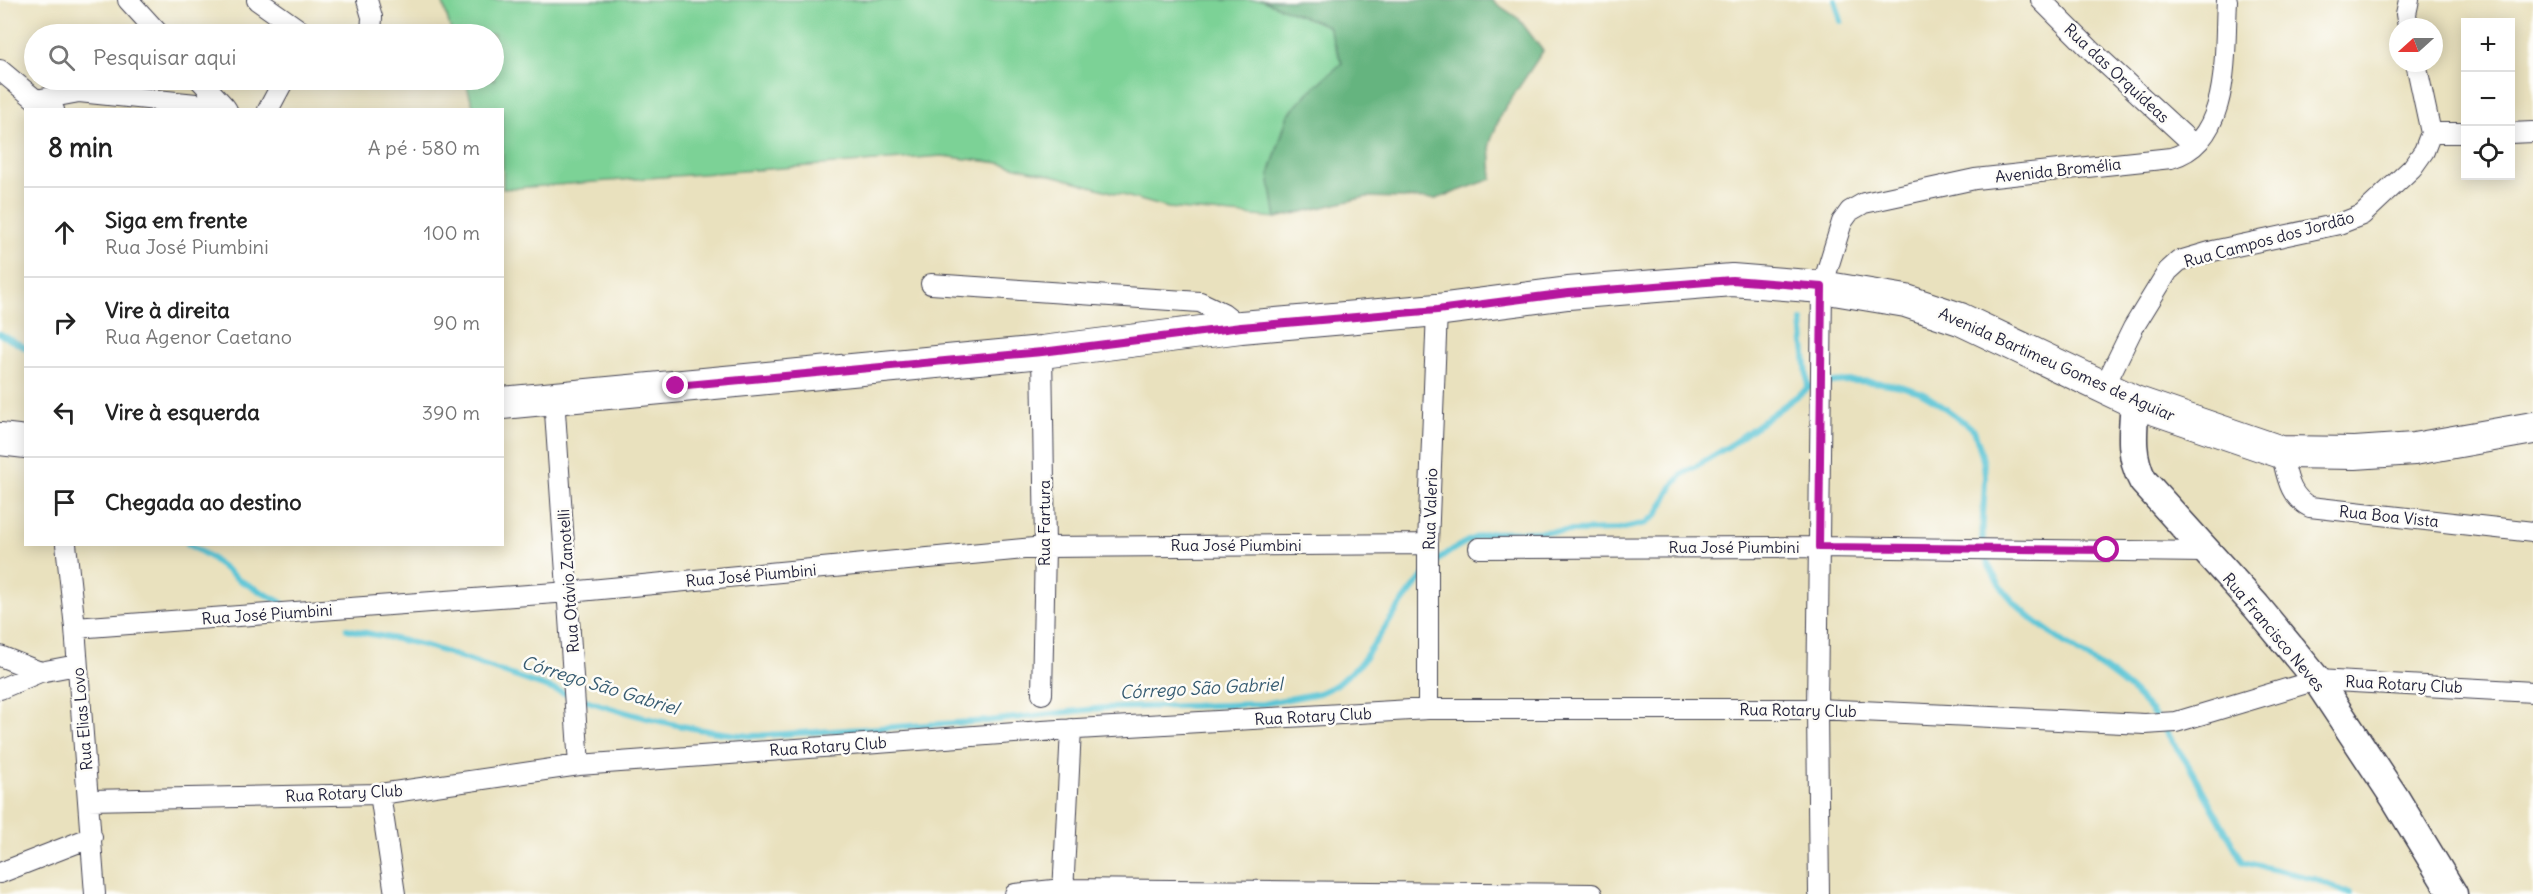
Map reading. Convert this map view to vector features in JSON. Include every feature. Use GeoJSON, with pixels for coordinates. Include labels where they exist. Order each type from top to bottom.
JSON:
{"type":"FeatureCollection","features":[{"type":"Feature","properties":{"kind":"main road","name":"Avenida Bartimeu Gomes de Aguiar"},"geometry":{"type":"LineString","coordinates":[[504,402],[1042,352],[1241,327],[1437,310],[1568,293],[1732,280],[1822,287],[1906,301],[1960,319],[2135,402],[2282,452],[2355,453],[2414,449],[2533,428]]}},
{"type":"Feature","properties":{"kind":"main road"},"geometry":{"type":"LineString","coordinates":[[0,439],[24,442]]}},
{"type":"Feature","properties":{"kind":"street"},"geometry":{"type":"LineString","coordinates":[[128,0],[150,24]]}},
{"type":"Feature","properties":{"kind":"street"},"geometry":{"type":"LineString","coordinates":[[257,0],[291,24]]}},
{"type":"Feature","properties":{"kind":"street"},"geometry":{"type":"LineString","coordinates":[[368,0],[372,24]]}},
{"type":"Feature","properties":{"kind":"street","name":"Rua das Orquídeas"},"geometry":{"type":"LineString","coordinates":[[2040,0],[2194,145]]}},
{"type":"Feature","properties":{"kind":"street","name":"Avenida Bromélia"},"geometry":{"type":"LineString","coordinates":[[1820,894],[1817,709],[1822,287],[1842,222],[1850,211],[1864,203],[1975,179],[2171,158],[2185,154],[2209,131],[2215,117],[2221,88],[2227,0]]}},
{"type":"Feature","properties":{"kind":"street"},"geometry":{"type":"LineString","coordinates":[[2407,18],[2409,0]]}},
{"type":"Feature","properties":{"kind":"street"},"geometry":{"type":"LineString","coordinates":[[0,70],[38,105],[79,92],[226,108]]}},
{"type":"Feature","properties":{"kind":"street"},"geometry":{"type":"LineString","coordinates":[[2418,72],[2431,133],[2461,133]]}},
{"type":"Feature","properties":{"kind":"street"},"geometry":{"type":"LineString","coordinates":[[209,90],[226,108]]}},
{"type":"Feature","properties":{"kind":"street"},"geometry":{"type":"LineString","coordinates":[[269,108],[279,90]]}},
{"type":"Feature","properties":{"kind":"street"},"geometry":{"type":"LineString","coordinates":[[2515,133],[2533,132]]}},
{"type":"Feature","properties":{"kind":"street","name":"Rua Campos dos Jordão"},"geometry":{"type":"LineString","coordinates":[[2104,387],[2139,319],[2168,271],[2179,261],[2213,251],[2339,224],[2362,215],[2412,168],[2424,151],[2431,133]]}},
{"type":"Feature","properties":{"kind":"street"},"geometry":{"type":"LineString","coordinates":[[931,284],[1200,302],[1223,313],[1241,327]]}},
{"type":"Feature","properties":{"kind":"street","name":"Rua Valerio"},"geometry":{"type":"LineString","coordinates":[[1428,709],[1428,549],[1437,310]]}},
{"type":"Feature","properties":{"kind":"street","name":"Rua Fartura"},"geometry":{"type":"LineString","coordinates":[[1042,352],[1045,547],[1042,694]]}},
{"type":"Feature","properties":{"kind":"street","name":"Rua Otávio Zanotelli"},"geometry":{"type":"LineString","coordinates":[[554,397],[579,765]]}},
{"type":"Feature","properties":{"kind":"street","name":"Rua Francisco Neves"},"geometry":{"type":"LineString","coordinates":[[2135,402],[2132,447],[2136,469],[2143,482],[2256,606],[2317,680],[2395,798],[2453,894]]}},
{"type":"Feature","properties":{"kind":"street","name":"Rua Boa Vista"},"geometry":{"type":"LineString","coordinates":[[2282,452],[2292,492],[2300,502],[2310,507],[2533,532]]}},
{"type":"Feature","properties":{"kind":"street","name":"Rua Elias Lovo"},"geometry":{"type":"LineString","coordinates":[[66,546],[75,628],[95,894]]}},
{"type":"Feature","properties":{"kind":"street","name":"Rua José Piumbini"},"geometry":{"type":"LineString","coordinates":[[75,628],[569,592],[1045,547],[1428,549]]}},
{"type":"Feature","properties":{"kind":"street","name":"Rua José Piumbini"},"geometry":{"type":"LineString","coordinates":[[1479,548],[1819,547],[2205,552]]}},
{"type":"Feature","properties":{"kind":"street"},"geometry":{"type":"LineString","coordinates":[[0,656],[40,672]]}},
{"type":"Feature","properties":{"kind":"street"},"geometry":{"type":"LineString","coordinates":[[0,689],[40,672],[77,665]]}},
{"type":"Feature","properties":{"kind":"street","name":"Rua Rotary Club"},"geometry":{"type":"LineString","coordinates":[[89,800],[380,794],[579,765],[1071,729],[1428,709],[1817,709],[2145,724],[2171,722],[2317,680],[2533,692]]}},
{"type":"Feature","properties":{"kind":"street"},"geometry":{"type":"LineString","coordinates":[[1063,891],[1071,729]]}},
{"type":"Feature","properties":{"kind":"street"},"geometry":{"type":"LineString","coordinates":[[380,794],[395,894]]}},
{"type":"Feature","properties":{"kind":"street"},"geometry":{"type":"LineString","coordinates":[[0,873],[92,837]]}},
{"type":"Feature","properties":{"kind":"street"},"geometry":{"type":"LineString","coordinates":[[1015,894],[1063,891],[1592,894]]}},
{"type":"Feature","properties":{"kind":"green space"},"geometry":{"type":"Polygon","coordinates":[[[442,0],[1262,0],[1328,26],[1342,64],[1309,92],[1288,115],[1269,175],[1276,218],[1168,208],[1000,163],[942,156],[504,189],[504,108],[474,108],[468,90],[504,90],[504,24],[449,24],[442,0]]]}},
{"type":"Feature","properties":{"kind":"green space"},"geometry":{"type":"Polygon","coordinates":[[[1262,0],[1491,0],[1519,19],[1543,51],[1501,114],[1490,143],[1492,179],[1436,199],[1366,197],[1276,218],[1269,175],[1288,115],[1309,92],[1342,63],[1328,26],[1262,0]]]}},
{"type":"Feature","properties":{"kind":"waterway"},"geometry":{"type":"LineString","coordinates":[[1835,0],[1841,21]]}},
{"type":"Feature","properties":{"kind":"waterway"},"geometry":{"type":"LineString","coordinates":[[1802,321],[1808,388]]}},
{"type":"Feature","properties":{"kind":"waterway","name":"Córrego São Gabriel"},"geometry":{"type":"LineString","coordinates":[[0,334],[24,347]]}},
{"type":"Feature","properties":{"kind":"waterway","name":"Córrego São Gabriel"},"geometry":{"type":"LineString","coordinates":[[1433,564],[1460,545],[1491,533],[1615,530],[1646,523],[1657,515],[1673,485],[1683,474],[1729,446],[1808,388],[1819,384],[1847,381],[1892,385],[1917,391],[1930,398],[1974,430],[1985,472],[1983,535],[1986,558],[2005,592],[2046,630],[2117,679],[2139,698],[2157,719]]}},
{"type":"Feature","properties":{"kind":"waterway","name":"Córrego São Gabriel"},"geometry":{"type":"LineString","coordinates":[[191,546],[210,557],[239,580],[282,603]]}},
{"type":"Feature","properties":{"kind":"waterway","name":"Córrego São Gabriel"},"geometry":{"type":"LineString","coordinates":[[347,629],[436,649],[631,714],[671,724],[752,736],[987,721],[1103,708],[1263,704],[1319,693],[1336,685],[1361,663],[1423,576]]}},
{"type":"Feature","properties":{"kind":"waterway","name":"Córrego São Gabriel"},"geometry":{"type":"LineString","coordinates":[[2163,727],[2189,766],[2243,862],[2314,879],[2350,894]]}},
{"type":"Feature","properties":{"kind":"route"},"geometry":{"type":"LineString","coordinates":[[676,386],[1042,352],[1241,327],[1437,310],[1568,293],[1732,280],[1822,287],[1819,547],[2107,550]]}}]}
